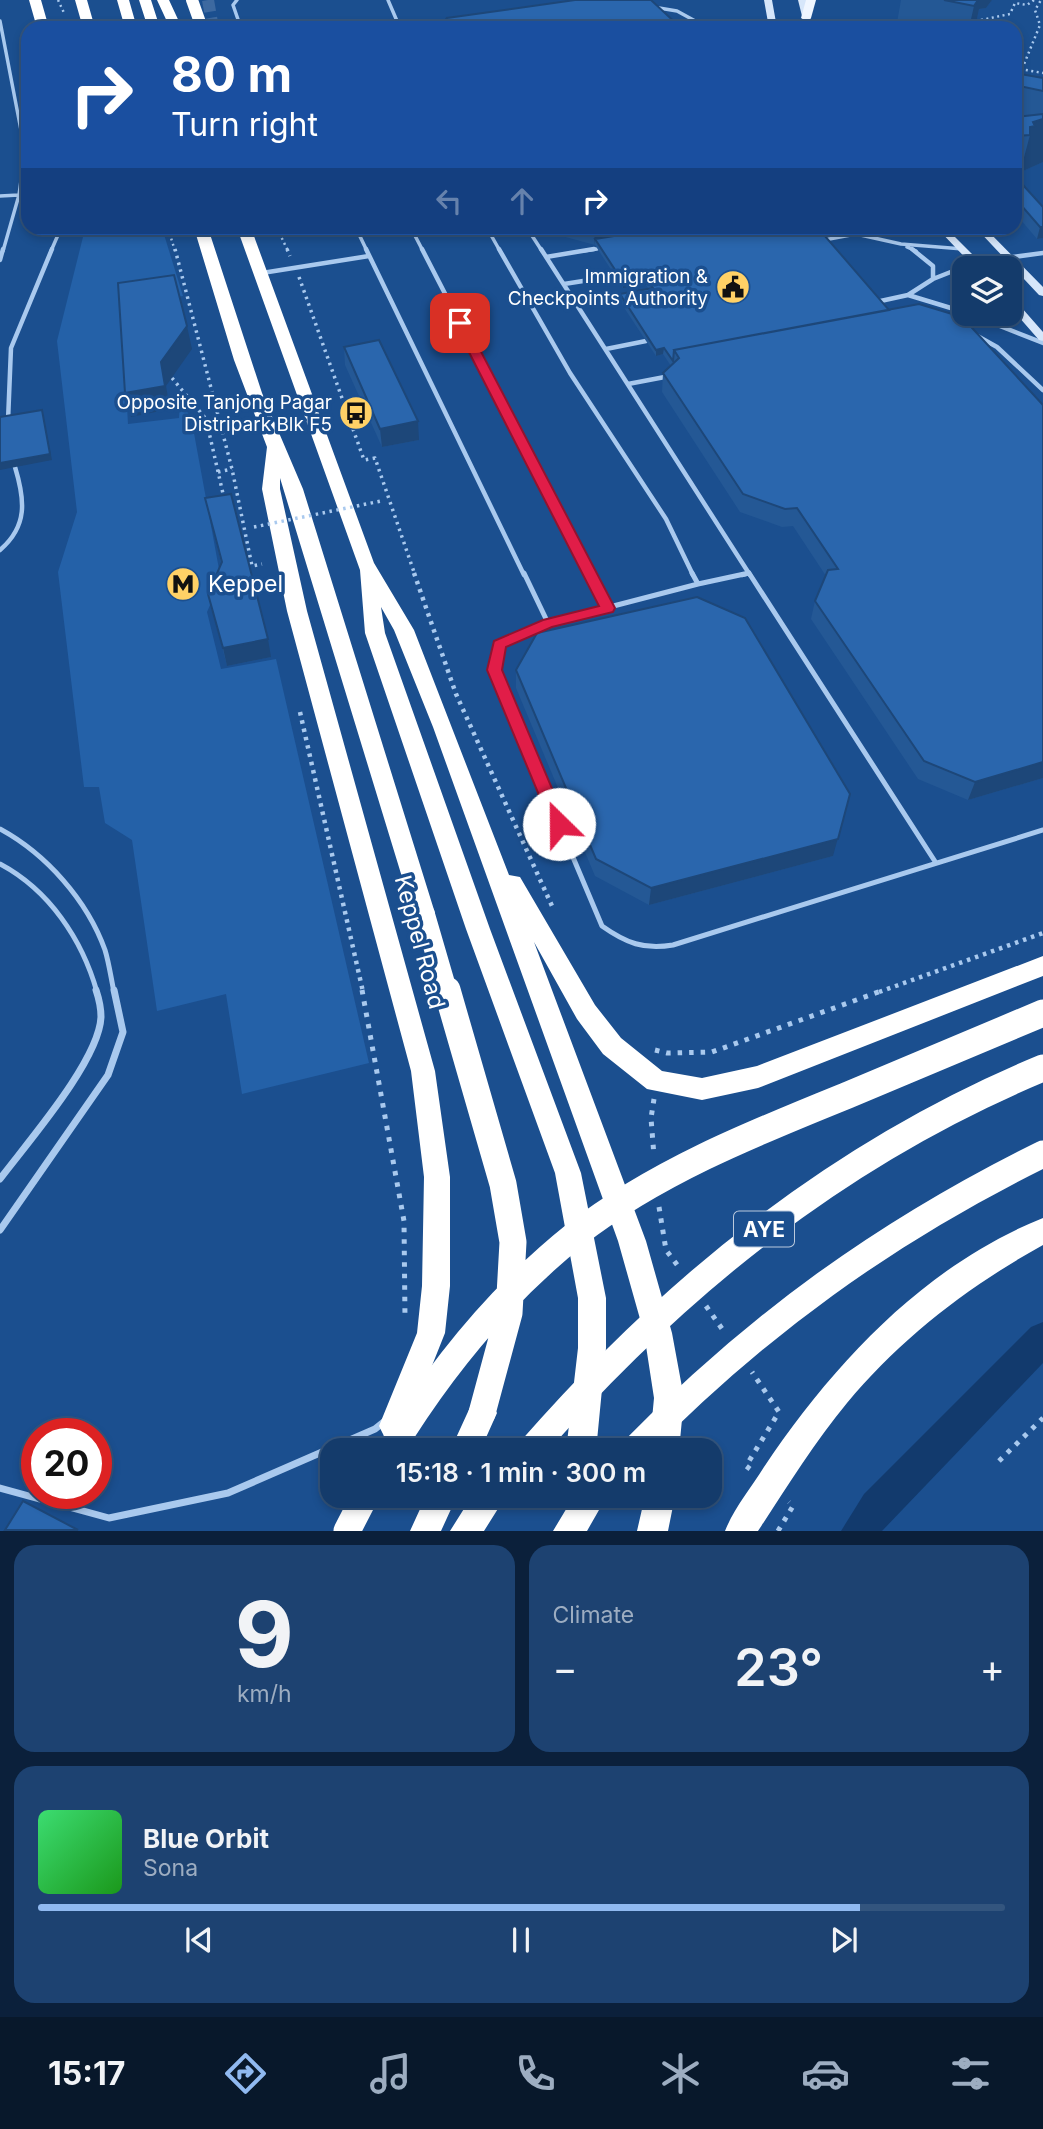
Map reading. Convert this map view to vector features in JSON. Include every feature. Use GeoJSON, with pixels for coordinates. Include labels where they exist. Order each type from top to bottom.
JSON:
{"type":"FeatureCollection","features":[{"type":"Feature","properties":{"kind":"highway"},"geometry":{"type":"LineString","coordinates":[[35,0],[41,21]]}},
{"type":"Feature","properties":{"kind":"highway"},"geometry":{"type":"LineString","coordinates":[[80,0],[87,21]]}},
{"type":"Feature","properties":{"kind":"highway"},"geometry":{"type":"LineString","coordinates":[[123,0],[129,21]]}},
{"type":"Feature","properties":{"kind":"highway"},"geometry":{"type":"LineString","coordinates":[[145,0],[152,21]]}},
{"type":"Feature","properties":{"kind":"highway"},"geometry":{"type":"LineString","coordinates":[[163,0],[173,21]]}},
{"type":"Feature","properties":{"kind":"highway"},"geometry":{"type":"LineString","coordinates":[[192,0],[200,21]]}},
{"type":"Feature","properties":{"kind":"highway"},"geometry":{"type":"LineString","coordinates":[[203,235],[274,449],[294,489],[424,914],[503,1184],[513,1242],[509,1314],[499,1358],[470,1438]]}},
{"type":"Feature","properties":{"kind":"highway"},"geometry":{"type":"LineString","coordinates":[[247,235],[316,434],[365,563],[404,630],[483,833],[632,1241],[658,1333],[669,1398],[665,1438]]}},
{"type":"Feature","properties":{"kind":"highway"},"geometry":{"type":"LineString","coordinates":[[254,235],[261,273]]}},
{"type":"Feature","properties":{"kind":"highway","name":"Keppel Road"},"geometry":{"type":"LineString","coordinates":[[274,449],[271,489],[297,611],[345,777],[423,1071],[437,1177],[436,1286],[431,1333],[404,1407],[388,1438]]}},
{"type":"Feature","properties":{"kind":"highway"},"geometry":{"type":"LineString","coordinates":[[365,563],[374,633],[478,929],[568,1173],[592,1298],[591,1362],[582,1438]]}},
{"type":"Feature","properties":{"kind":"highway"},"geometry":{"type":"LineString","coordinates":[[483,833],[586,1012],[612,1046],[656,1081],[702,1089],[758,1077],[1043,966]]}},
{"type":"Feature","properties":{"kind":"highway"},"geometry":{"type":"LineString","coordinates":[[398,1438],[440,1374],[521,1283],[576,1235],[641,1191],[784,1122],[1043,1013]]}},
{"type":"Feature","properties":{"kind":"highway","name":"AYE"},"geometry":{"type":"LineString","coordinates":[[542,1438],[619,1353],[726,1259],[804,1199],[875,1152],[956,1106],[1043,1068]]}},
{"type":"Feature","properties":{"kind":"highway"},"geometry":{"type":"LineString","coordinates":[[645,1438],[733,1352],[857,1257],[924,1215],[1043,1154]]}},
{"type":"Feature","properties":{"kind":"highway"},"geometry":{"type":"LineString","coordinates":[[740,1531],[814,1423],[852,1376],[891,1336],[911,1317],[988,1259],[1043,1231]]}},
{"type":"Feature","properties":{"kind":"highway"},"geometry":{"type":"LineString","coordinates":[[347,1531],[358,1508]]}},
{"type":"Feature","properties":{"kind":"highway"},"geometry":{"type":"LineString","coordinates":[[425,1531],[436,1508]]}},
{"type":"Feature","properties":{"kind":"highway"},"geometry":{"type":"LineString","coordinates":[[465,1531],[482,1508]]}},
{"type":"Feature","properties":{"kind":"highway"},"geometry":{"type":"LineString","coordinates":[[566,1531],[570,1508]]}},
{"type":"Feature","properties":{"kind":"highway"},"geometry":{"type":"LineString","coordinates":[[566,1531],[583,1508]]}},
{"type":"Feature","properties":{"kind":"highway"},"geometry":{"type":"LineString","coordinates":[[652,1531],[657,1508]]}},
{"type":"Feature","properties":{"kind":"main road"},"geometry":{"type":"LineString","coordinates":[[768,0],[772,21]]}},
{"type":"Feature","properties":{"kind":"main road"},"geometry":{"type":"LineString","coordinates":[[802,0],[807,21]]}},
{"type":"Feature","properties":{"kind":"main road"},"geometry":{"type":"LineString","coordinates":[[808,21],[811,0]]}},
{"type":"Feature","properties":{"kind":"main road"},"geometry":{"type":"LineString","coordinates":[[949,235],[970,256]]}},
{"type":"Feature","properties":{"kind":"main road"},"geometry":{"type":"LineString","coordinates":[[987,235],[1007,256]]}},
{"type":"Feature","properties":{"kind":"main road"},"geometry":{"type":"LineString","coordinates":[[1022,271],[1043,293]]}},
{"type":"Feature","properties":{"kind":"main road"},"geometry":{"type":"LineString","coordinates":[[1022,314],[1042,336]]}},
{"type":"Feature","properties":{"kind":"lane"},"geometry":{"type":"LineString","coordinates":[[237,0],[233,5],[239,21]]}},
{"type":"Feature","properties":{"kind":"lane"},"geometry":{"type":"LineString","coordinates":[[387,0],[397,21]]}},
{"type":"Feature","properties":{"kind":"lane"},"geometry":{"type":"LineString","coordinates":[[645,5],[677,11],[695,21]]}},
{"type":"Feature","properties":{"kind":"lane"},"geometry":{"type":"LineString","coordinates":[[0,21],[21,126]]}},
{"type":"Feature","properties":{"kind":"lane"},"geometry":{"type":"LineString","coordinates":[[0,260],[19,195],[21,179]]}},
{"type":"Feature","properties":{"kind":"lane"},"geometry":{"type":"LineString","coordinates":[[0,196],[19,195]]}},
{"type":"Feature","properties":{"kind":"lane"},"geometry":{"type":"LineString","coordinates":[[8,423],[11,348],[58,235]]}},
{"type":"Feature","properties":{"kind":"lane"},"geometry":{"type":"LineString","coordinates":[[359,235],[548,623]]}},
{"type":"Feature","properties":{"kind":"lane"},"geometry":{"type":"LineString","coordinates":[[415,235],[608,608]]}},
{"type":"Feature","properties":{"kind":"lane"},"geometry":{"type":"LineString","coordinates":[[491,235],[570,373],[666,519],[698,584]]}},
{"type":"Feature","properties":{"kind":"lane"},"geometry":{"type":"LineString","coordinates":[[532,235],[936,863]]}},
{"type":"Feature","properties":{"kind":"lane"},"geometry":{"type":"LineString","coordinates":[[823,241],[851,235]]}},
{"type":"Feature","properties":{"kind":"lane"},"geometry":{"type":"LineString","coordinates":[[860,235],[901,244],[964,249]]}},
{"type":"Feature","properties":{"kind":"lane"},"geometry":{"type":"LineString","coordinates":[[901,244],[929,261],[933,266],[933,279]]}},
{"type":"Feature","properties":{"kind":"lane"},"geometry":{"type":"LineString","coordinates":[[546,257],[597,249]]}},
{"type":"Feature","properties":{"kind":"lane"},"geometry":{"type":"LineString","coordinates":[[1022,256],[1043,253]]}},
{"type":"Feature","properties":{"kind":"lane"},"geometry":{"type":"LineString","coordinates":[[261,273],[369,256]]}},
{"type":"Feature","properties":{"kind":"lane"},"geometry":{"type":"LineString","coordinates":[[876,302],[908,295],[933,279],[952,273]]}},
{"type":"Feature","properties":{"kind":"lane"},"geometry":{"type":"LineString","coordinates":[[564,284],[615,276]]}},
{"type":"Feature","properties":{"kind":"lane"},"geometry":{"type":"LineString","coordinates":[[908,295],[952,309]]}},
{"type":"Feature","properties":{"kind":"lane"},"geometry":{"type":"LineString","coordinates":[[1009,326],[1042,336]]}},
{"type":"Feature","properties":{"kind":"lane"},"geometry":{"type":"LineString","coordinates":[[967,331],[998,347],[1043,390]]}},
{"type":"Feature","properties":{"kind":"lane"},"geometry":{"type":"LineString","coordinates":[[606,349],[646,341]]}},
{"type":"Feature","properties":{"kind":"lane"},"geometry":{"type":"LineString","coordinates":[[628,384],[677,374]]}},
{"type":"Feature","properties":{"kind":"lane"},"geometry":{"type":"LineString","coordinates":[[0,550],[11,541],[24,521],[24,497],[15,467]]}},
{"type":"Feature","properties":{"kind":"lane"},"geometry":{"type":"LineString","coordinates":[[749,573],[548,623],[499,644],[494,670],[602,926],[623,942],[647,951],[673,946],[1043,830]]}},
{"type":"Feature","properties":{"kind":"lane"},"geometry":{"type":"LineString","coordinates":[[0,829],[24,842],[55,870],[92,922],[105,950],[123,1032],[108,1075],[0,1230]]}},
{"type":"Feature","properties":{"kind":"lane"},"geometry":{"type":"LineString","coordinates":[[0,864],[19,873],[60,912],[92,974],[101,1020],[83,1065],[0,1179]]}},
{"type":"Feature","properties":{"kind":"lane"},"geometry":{"type":"LineString","coordinates":[[0,1488],[109,1518],[228,1493],[375,1429],[404,1407]]}},
{"type":"Feature","properties":{"kind":"path"},"geometry":{"type":"LineString","coordinates":[[976,21],[1005,17],[1010,14],[1015,4],[1027,5],[1034,0]]}},
{"type":"Feature","properties":{"kind":"path"},"geometry":{"type":"LineString","coordinates":[[1022,65],[1040,25],[1035,10],[1041,0]]}},
{"type":"Feature","properties":{"kind":"path"},"geometry":{"type":"LineString","coordinates":[[1022,69],[1043,73]]}},
{"type":"Feature","properties":{"kind":"path"},"geometry":{"type":"LineString","coordinates":[[170,235],[187,287],[232,469],[252,566],[262,564]]}},
{"type":"Feature","properties":{"kind":"path"},"geometry":{"type":"LineString","coordinates":[[280,235],[295,267],[364,460],[376,458],[456,694],[558,917]]}},
{"type":"Feature","properties":{"kind":"path"},"geometry":{"type":"LineString","coordinates":[[172,378],[206,419],[225,503]]}},
{"type":"Feature","properties":{"kind":"path"},"geometry":{"type":"LineString","coordinates":[[218,472],[232,469]]}},
{"type":"Feature","properties":{"kind":"path"},"geometry":{"type":"LineString","coordinates":[[254,527],[381,501]]}},
{"type":"Feature","properties":{"kind":"path"},"geometry":{"type":"LineString","coordinates":[[299,707],[380,1074],[404,1222],[405,1331]]}},
{"type":"Feature","properties":{"kind":"path"},"geometry":{"type":"LineString","coordinates":[[646,1048],[667,1053],[712,1052],[1043,933]]}},
{"type":"Feature","properties":{"kind":"path"},"geometry":{"type":"LineString","coordinates":[[999,1461],[1043,1418]]}},
{"type":"Feature","properties":{"kind":"path"},"geometry":{"type":"LineString","coordinates":[[778,1531],[793,1506]]}},
{"type":"Feature","properties":{"kind":"shaded area"},"geometry":{"type":"Polygon","coordinates":[[[84,235],[164,235],[183,296],[121,305],[128,424],[179,418],[180,403],[191,417],[221,580],[207,612],[221,669],[276,659],[369,1063],[242,1094],[226,994],[157,1011],[132,840],[105,823],[99,787],[84,787],[58,572],[77,512],[57,341],[84,235]]]}},
{"type":"Feature","properties":{"kind":"building"},"geometry":{"type":"Polygon","coordinates":[[[575,0],[651,0],[674,21],[445,21],[447,18],[575,0]]]}},
{"type":"Feature","properties":{"kind":"building"},"geometry":{"type":"Polygon","coordinates":[[[944,0],[978,0],[974,6],[944,0]]]}},
{"type":"Feature","properties":{"kind":"building"},"geometry":{"type":"Polygon","coordinates":[[[1022,74],[1043,78],[1043,91],[1022,86],[1022,74]]]}},
{"type":"Feature","properties":{"kind":"building"},"geometry":{"type":"Polygon","coordinates":[[[1043,114],[1043,119],[1033,122],[1035,126],[1030,127],[1030,135],[1022,136],[1022,116],[1043,114]]]}},
{"type":"Feature","properties":{"kind":"building"},"geometry":{"type":"Polygon","coordinates":[[[1022,185],[1043,207],[1043,227],[1040,227],[1022,206],[1022,185]]]}},
{"type":"Feature","properties":{"kind":"building"},"geometry":{"type":"Polygon","coordinates":[[[620,235],[824,235],[889,310],[674,350],[673,361],[664,348],[656,350],[620,294],[653,288],[646,279],[623,282],[595,239],[620,235]]]}},
{"type":"Feature","properties":{"kind":"building"},"geometry":{"type":"Polygon","coordinates":[[[174,275],[187,326],[161,362],[165,386],[125,393],[118,283],[174,275]]]}},
{"type":"Feature","properties":{"kind":"building"},"geometry":{"type":"Polygon","coordinates":[[[919,304],[952,314],[952,326],[970,326],[1043,405],[1043,762],[975,782],[924,761],[815,601],[828,570],[838,569],[797,508],[785,509],[743,494],[663,373],[679,358],[674,350],[919,304]]]}},
{"type":"Feature","properties":{"kind":"building"},"geometry":{"type":"Polygon","coordinates":[[[379,340],[418,421],[380,429],[344,347],[379,340]]]}},
{"type":"Feature","properties":{"kind":"building"},"geometry":{"type":"Polygon","coordinates":[[[42,410],[50,454],[0,463],[0,417],[42,410]]]}},
{"type":"Feature","properties":{"kind":"building"},"geometry":{"type":"Polygon","coordinates":[[[231,494],[268,639],[223,648],[208,594],[222,562],[205,498],[231,494]]]}},
{"type":"Feature","properties":{"kind":"building"},"geometry":{"type":"Polygon","coordinates":[[[697,597],[745,618],[850,794],[838,839],[651,888],[596,859],[516,670],[537,633],[697,597]]]}},
{"type":"Feature","properties":{"kind":"building"},"geometry":{"type":"Polygon","coordinates":[[[21,1504],[21,1509],[38,1509],[78,1530],[5,1530],[21,1504]]]}},
{"type":"Feature","properties":{"kind":"waterway"},"geometry":{"type":"LineString","coordinates":[[859,1531],[877,1507],[1043,1339]]}},
{"type":"Feature","properties":{"kind":"tunnel"},"geometry":{"type":"LineString","coordinates":[[208,0],[212,21]]}},
{"type":"Feature","properties":{"kind":"place","name":"Immigration & Checkpoints Authority"},"geometry":{"type":"Point","coordinates":[733,287]}},
{"type":"Feature","properties":{"kind":"place","name":"Opposite Tanjong Pagar Distripark Blk F5"},"geometry":{"type":"Point","coordinates":[356,413]}},
{"type":"Feature","properties":{"kind":"place","name":"Keppel"},"geometry":{"type":"Point","coordinates":[183,584]}},
{"type":"Feature","properties":{"kind":"route"},"geometry":{"type":"LineString","coordinates":[[460,323],[608,608],[548,623],[499,644],[494,670],[559,824]]}}]}
